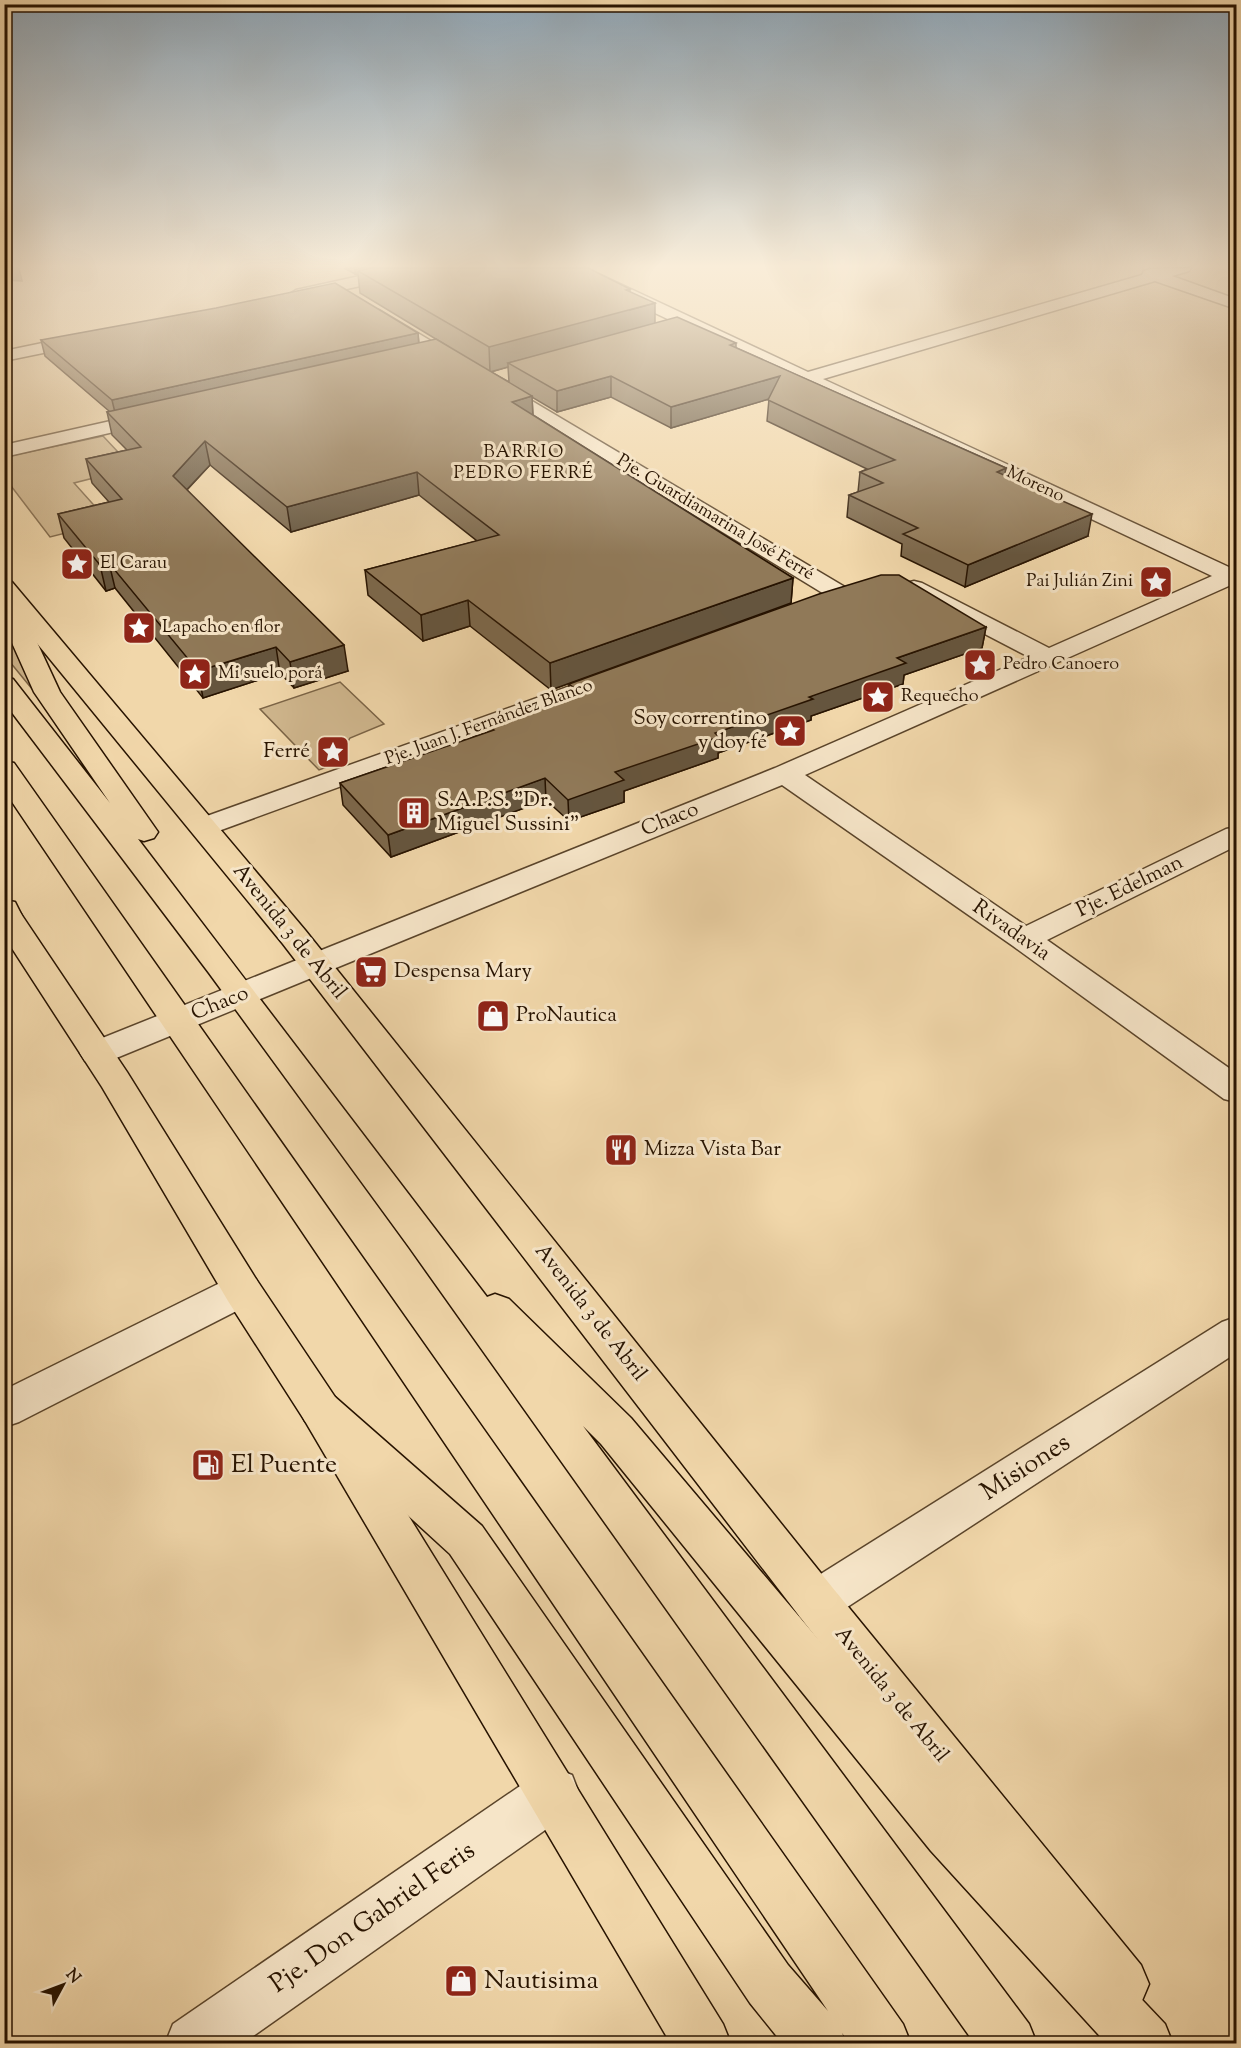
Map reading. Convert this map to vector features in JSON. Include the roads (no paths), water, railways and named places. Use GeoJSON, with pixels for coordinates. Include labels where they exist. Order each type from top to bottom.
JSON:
{"type":"FeatureCollection","features":[{"type":"Feature","properties":{"kind":"main road","name":"Avenida 3 de Abril"},"geometry":{"type":"LineString","coordinates":[[4,587],[203,826],[315,965],[816,1602],[1170,2043]]}},
{"type":"Feature","properties":{"kind":"main road"},"geometry":{"type":"LineString","coordinates":[[4,597],[47,692],[153,846],[220,966]]}},
{"type":"Feature","properties":{"kind":"main road"},"geometry":{"type":"LineString","coordinates":[[4,684],[220,966],[422,1237],[1009,2043]]}},
{"type":"Feature","properties":{"kind":"main road"},"geometry":{"type":"LineString","coordinates":[[4,769],[883,2043]]}},
{"type":"Feature","properties":{"kind":"main road"},"geometry":{"type":"LineString","coordinates":[[5,913],[97,1053],[242,1290],[320,1409],[703,2043]]}},
{"type":"Feature","properties":{"kind":"main road"},"geometry":{"type":"LineString","coordinates":[[422,1237],[616,1431],[949,1833],[1146,2043]]}},
{"type":"Feature","properties":{"kind":"main road"},"geometry":{"type":"LineString","coordinates":[[320,1409],[466,1540],[769,1984],[819,2043]]}},
{"type":"Feature","properties":{"kind":"street","name":"Pje. Guardiamarina José Ferré"},"geometry":{"type":"LineString","coordinates":[[460,364],[842,596]]}},
{"type":"Feature","properties":{"kind":"street","name":"Moreno"},"geometry":{"type":"LineString","coordinates":[[776,364],[1234,577]]}},
{"type":"Feature","properties":{"kind":"street"},"geometry":{"type":"LineString","coordinates":[[806,378],[856,364]]}},
{"type":"Feature","properties":{"kind":"street"},"geometry":{"type":"LineString","coordinates":[[488,380],[511,374]]}},
{"type":"Feature","properties":{"kind":"street"},"geometry":{"type":"LineString","coordinates":[[4,451],[176,412]]}},
{"type":"Feature","properties":{"kind":"street","name":"Chaco"},"geometry":{"type":"LineString","coordinates":[[97,1053],[785,774],[1234,577]]}},
{"type":"Feature","properties":{"kind":"street"},"geometry":{"type":"LineString","coordinates":[[892,584],[917,589],[1048,657]]}},
{"type":"Feature","properties":{"kind":"street"},"geometry":{"type":"LineString","coordinates":[[808,608],[866,586]]}},
{"type":"Feature","properties":{"kind":"street","name":"Pje. Juan J. Fernández Blanco"},"geometry":{"type":"LineString","coordinates":[[203,826],[629,672]]}},
{"type":"Feature","properties":{"kind":"street","name":"Rivadavia"},"geometry":{"type":"LineString","coordinates":[[785,774],[1024,939],[1236,1090]]}},
{"type":"Feature","properties":{"kind":"street","name":"Pje. Edelman"},"geometry":{"type":"LineString","coordinates":[[1024,939],[1236,835]]}},
{"type":"Feature","properties":{"kind":"street"},"geometry":{"type":"LineString","coordinates":[[4,1410],[242,1290]]}},
{"type":"Feature","properties":{"kind":"street","name":"Misiones"},"geometry":{"type":"LineString","coordinates":[[816,1602],[1236,1333]]}},
{"type":"Feature","properties":{"kind":"street","name":"Pje. Don Gabriel Feris"},"geometry":{"type":"LineString","coordinates":[[193,2043],[554,1793]]}},
{"type":"Feature","properties":{"kind":"place","name":"El Carau"},"geometry":{"type":"Point","coordinates":[77,564]}},
{"type":"Feature","properties":{"kind":"place","name":"Pai Julián Zini"},"geometry":{"type":"Point","coordinates":[1156,582]}},
{"type":"Feature","properties":{"kind":"place","name":"Lapacho en flor"},"geometry":{"type":"Point","coordinates":[139,628]}},
{"type":"Feature","properties":{"kind":"place","name":"Pedro Canoero"},"geometry":{"type":"Point","coordinates":[980,665]}},
{"type":"Feature","properties":{"kind":"place","name":"Mi suelo porá"},"geometry":{"type":"Point","coordinates":[195,674]}},
{"type":"Feature","properties":{"kind":"place","name":"Requecho"},"geometry":{"type":"Point","coordinates":[878,697]}},
{"type":"Feature","properties":{"kind":"place","name":"Soy correntino y doy fé"},"geometry":{"type":"Point","coordinates":[790,731]}},
{"type":"Feature","properties":{"kind":"place","name":"Ferré"},"geometry":{"type":"Point","coordinates":[333,752]}},
{"type":"Feature","properties":{"kind":"place","name":"S.A.P.S. \"Dr. Miguel Sussini\""},"geometry":{"type":"Point","coordinates":[414,813]}},
{"type":"Feature","properties":{"kind":"place","name":"Despensa Mary"},"geometry":{"type":"Point","coordinates":[371,972]}},
{"type":"Feature","properties":{"kind":"place","name":"ProNautica"},"geometry":{"type":"Point","coordinates":[493,1016]}},
{"type":"Feature","properties":{"kind":"place","name":"Mizza Vista Bar"},"geometry":{"type":"Point","coordinates":[621,1150]}},
{"type":"Feature","properties":{"kind":"place","name":"El Puente"},"geometry":{"type":"Point","coordinates":[208,1465]}},
{"type":"Feature","properties":{"kind":"place","name":"Nautisima"},"geometry":{"type":"Point","coordinates":[461,1981]}},
{"type":"Feature","properties":{"kind":"district","name":"BARRIO PEDRO FERRÉ"},"geometry":{"type":"Point","coordinates":[524,463]}}]}
